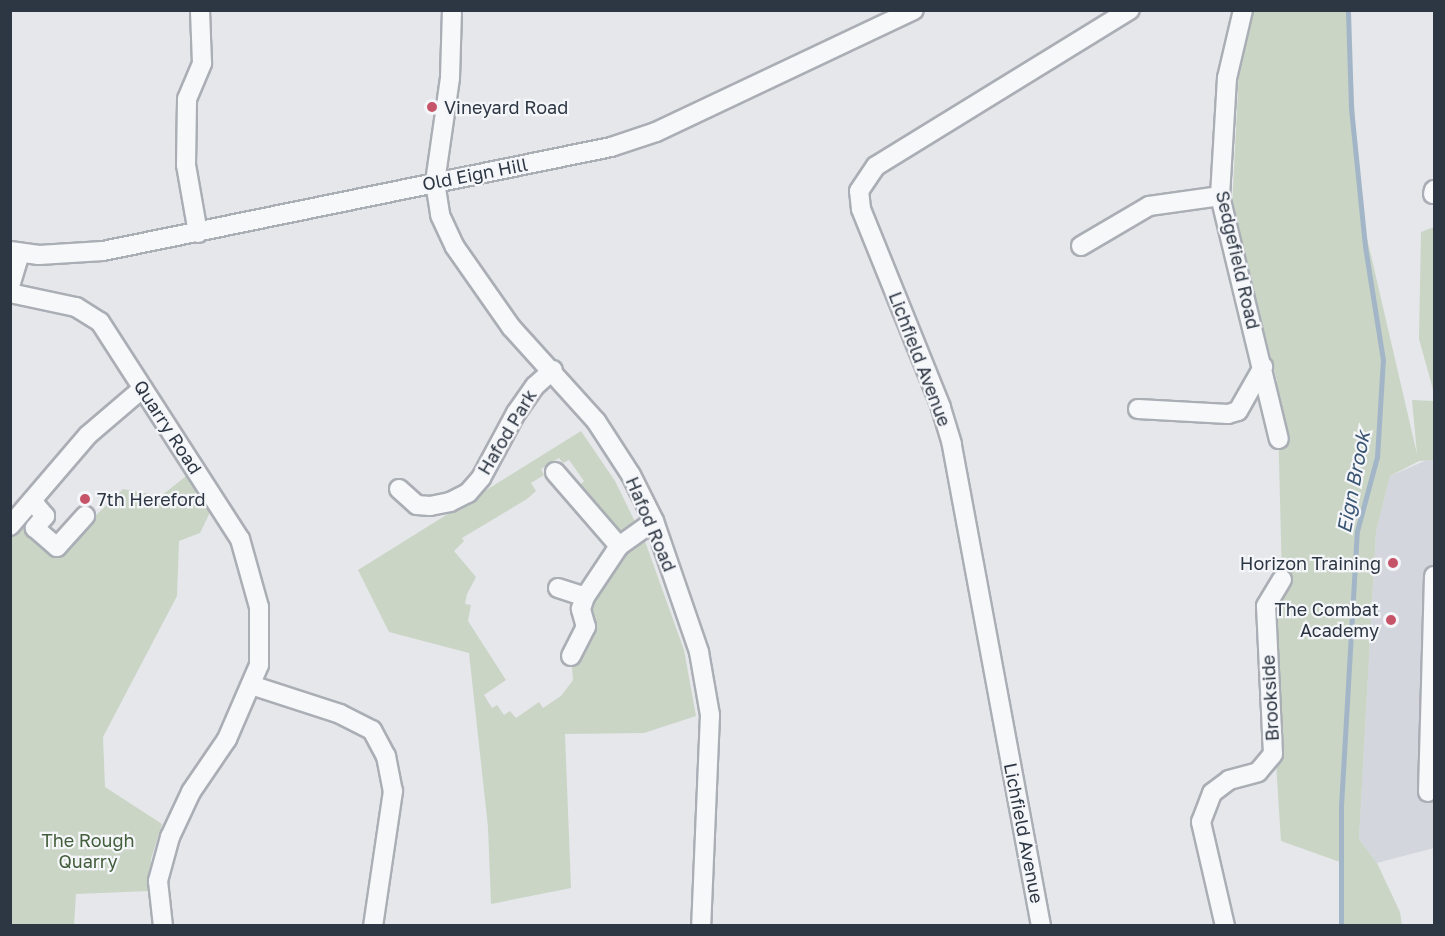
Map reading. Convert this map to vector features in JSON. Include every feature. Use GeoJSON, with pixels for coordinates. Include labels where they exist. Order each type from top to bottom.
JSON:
{"type":"FeatureCollection","features":[{"type":"Feature","properties":{"kind":"street"},"geometry":{"type":"LineString","coordinates":[[198,233],[186,165],[188,99],[202,63],[200,10]]}},
{"type":"Feature","properties":{"kind":"street"},"geometry":{"type":"LineString","coordinates":[[435,182],[450,78],[452,10]]}},
{"type":"Feature","properties":{"kind":"street","name":"Old Eign Hill"},"geometry":{"type":"LineString","coordinates":[[15,252],[103,250],[198,233],[611,147],[656,132],[915,10]]}},
{"type":"Feature","properties":{"kind":"street","name":"Lichfield Avenue"},"geometry":{"type":"LineString","coordinates":[[1041,926],[952,444],[941,407],[861,209],[859,191],[876,166],[1130,10]]}},
{"type":"Feature","properties":{"kind":"street","name":"Sedgefield Road"},"geometry":{"type":"LineString","coordinates":[[1243,10],[1227,78],[1220,196],[1279,439]]}},
{"type":"Feature","properties":{"kind":"street","name":"Hafod Road"},"geometry":{"type":"LineString","coordinates":[[435,182],[440,215],[455,247],[510,327],[553,370],[596,421],[631,475],[654,521],[699,652],[710,715],[701,926]]}},
{"type":"Feature","properties":{"kind":"street"},"geometry":{"type":"LineString","coordinates":[[1081,246],[1149,206],[1220,196]]}},
{"type":"Feature","properties":{"kind":"street"},"geometry":{"type":"LineString","coordinates":[[10,286],[15,252]]}},
{"type":"Feature","properties":{"kind":"street","name":"Quarry Road"},"geometry":{"type":"LineString","coordinates":[[10,293],[90,312],[100,322],[240,539],[259,607],[259,665],[227,739],[191,792],[170,837],[158,881],[163,926]]}},
{"type":"Feature","properties":{"kind":"street"},"geometry":{"type":"LineString","coordinates":[[1138,409],[1228,414],[1238,411],[1263,367]]}},
{"type":"Feature","properties":{"kind":"street","name":"Hafod Park"},"geometry":{"type":"LineString","coordinates":[[399,489],[417,505],[430,506],[450,502],[468,493],[481,478],[528,395],[553,370]]}},
{"type":"Feature","properties":{"kind":"street"},"geometry":{"type":"LineString","coordinates":[[10,526],[88,435],[143,388]]}},
{"type":"Feature","properties":{"kind":"street"},"geometry":{"type":"LineString","coordinates":[[555,472],[619,546]]}},
{"type":"Feature","properties":{"kind":"street"},"geometry":{"type":"LineString","coordinates":[[32,501],[45,516],[35,528],[57,548],[85,516]]}},
{"type":"Feature","properties":{"kind":"street"},"geometry":{"type":"LineString","coordinates":[[571,656],[586,627],[581,609],[585,597],[619,546],[654,521]]}},
{"type":"Feature","properties":{"kind":"street"},"geometry":{"type":"LineString","coordinates":[[1428,792],[1434,576]]}},
{"type":"Feature","properties":{"kind":"street","name":"Brookside"},"geometry":{"type":"LineString","coordinates":[[1226,926],[1201,822],[1212,793],[1229,780],[1258,772],[1273,754],[1266,606],[1282,579]]}},
{"type":"Feature","properties":{"kind":"street"},"geometry":{"type":"LineString","coordinates":[[558,588],[585,597]]}},
{"type":"Feature","properties":{"kind":"street"},"geometry":{"type":"LineString","coordinates":[[251,685],[340,714],[372,730],[387,756],[393,791],[373,926]]}},
{"type":"Feature","properties":{"kind":"shaded area"},"geometry":{"type":"Polygon","coordinates":[[[1434,457],[1434,848],[1377,863],[1359,839],[1376,532],[1390,476],[1434,457]]]}},
{"type":"Feature","properties":{"kind":"green space"},"geometry":{"type":"Polygon","coordinates":[[[1252,11],[1349,11],[1360,208],[1417,454],[1412,400],[1434,401],[1434,460],[1419,461],[1390,476],[1376,532],[1359,839],[1377,863],[1400,912],[1402,925],[1341,925],[1340,862],[1281,841],[1266,606],[1282,579],[1277,381],[1232,208],[1239,70],[1252,11]]]}},
{"type":"Feature","properties":{"kind":"green space"},"geometry":{"type":"Polygon","coordinates":[[[1434,227],[1434,393],[1419,339],[1421,232],[1434,227]]]}},
{"type":"Feature","properties":{"kind":"green space"},"geometry":{"type":"Polygon","coordinates":[[[581,431],[615,481],[646,544],[684,650],[696,716],[644,733],[565,734],[571,888],[491,904],[488,827],[469,653],[389,632],[358,570],[581,431]],[[559,458],[541,469],[544,475],[531,483],[536,491],[527,499],[462,538],[464,541],[454,551],[476,577],[467,594],[465,604],[471,605],[468,621],[506,680],[484,695],[492,708],[497,705],[504,715],[510,711],[516,718],[539,702],[543,708],[561,696],[573,680],[571,656],[581,609],[619,546],[574,490],[584,481],[569,460],[563,463],[559,458]]]}},
{"type":"Feature","properties":{"kind":"green space","name":"The Rough Quarry"},"geometry":{"type":"Polygon","coordinates":[[[195,469],[216,500],[200,533],[179,541],[177,596],[103,737],[105,787],[162,824],[151,859],[150,891],[76,894],[74,925],[11,926],[11,535],[22,522],[54,556],[123,489],[161,496],[195,469]]]}},
{"type":"Feature","properties":{"kind":"waterway","name":"Eign Brook"},"geometry":{"type":"LineString","coordinates":[[1341,926],[1341,806],[1357,531],[1377,457],[1383,360],[1365,246],[1351,107],[1348,10]]}},
{"type":"Feature","properties":{"kind":"place","name":"Vineyard Road"},"geometry":{"type":"Point","coordinates":[432,107]}},
{"type":"Feature","properties":{"kind":"place","name":"7th Hereford"},"geometry":{"type":"Point","coordinates":[85,499]}},
{"type":"Feature","properties":{"kind":"place","name":"Horizon Training"},"geometry":{"type":"Point","coordinates":[1393,563]}},
{"type":"Feature","properties":{"kind":"place","name":"The Combat Academy"},"geometry":{"type":"Point","coordinates":[1391,620]}}]}
